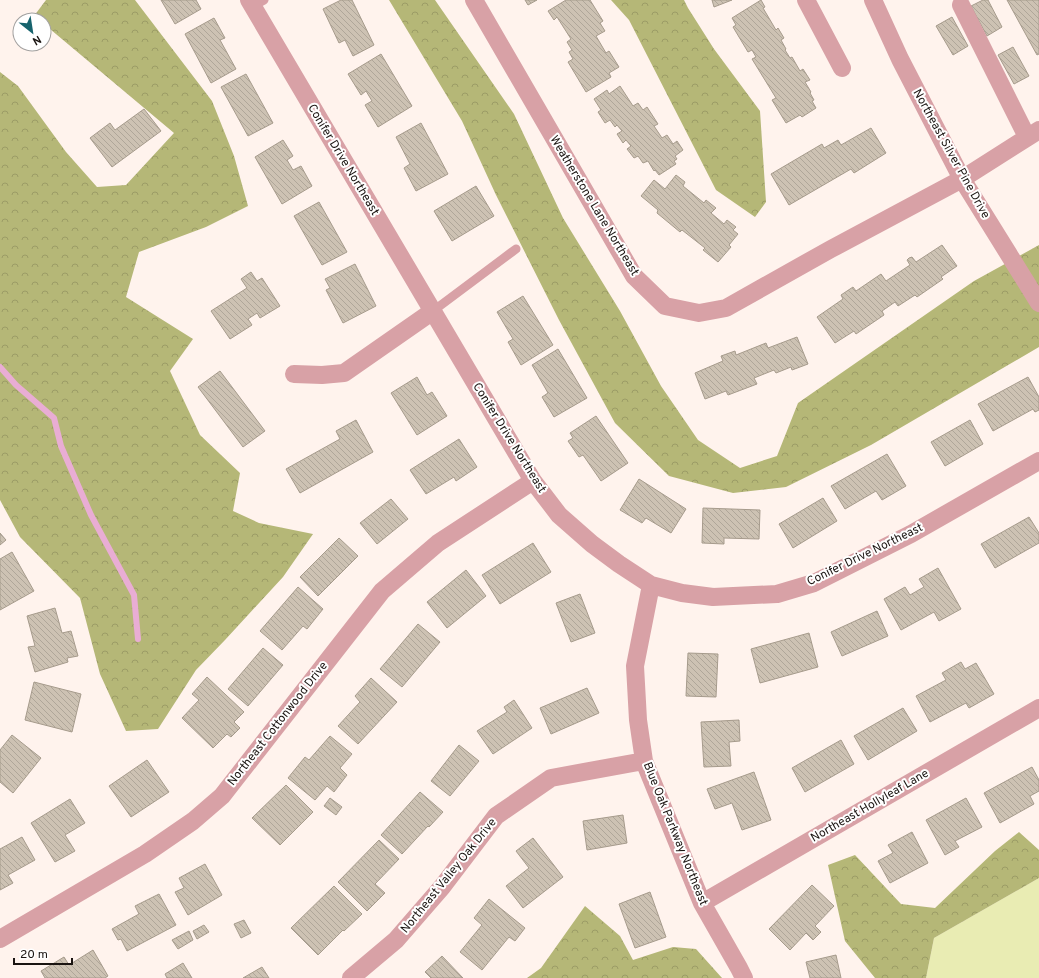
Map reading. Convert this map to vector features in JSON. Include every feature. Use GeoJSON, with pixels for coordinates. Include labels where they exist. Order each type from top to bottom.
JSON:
{"type":"FeatureCollection","features":[{"type":"Feature","properties":{"kind":"street","name":"Weatherstone Lane Northeast"},"geometry":{"type":"LineString","coordinates":[[474,0],[634,276],[665,306],[699,313],[726,308],[831,249],[962,179],[1033,134]]}},
{"type":"Feature","properties":{"kind":"street"},"geometry":{"type":"LineString","coordinates":[[806,0],[842,68]]}},
{"type":"Feature","properties":{"kind":"street","name":"Northeast Silver Pine Drive"},"geometry":{"type":"LineString","coordinates":[[873,0],[900,59],[962,179],[1039,303]]}},
{"type":"Feature","properties":{"kind":"street","name":"Conifer Drive Northeast"},"geometry":{"type":"LineString","coordinates":[[255,2],[533,481],[559,515],[592,544],[618,564],[651,585],[682,593],[712,597],[777,594],[814,583],[911,534],[1039,461]]}},
{"type":"Feature","properties":{"kind":"street"},"geometry":{"type":"LineString","coordinates":[[961,5],[1033,134]]}},
{"type":"Feature","properties":{"kind":"street"},"geometry":{"type":"LineString","coordinates":[[294,374],[322,375],[344,373],[433,311]]}},
{"type":"Feature","properties":{"kind":"street","name":"Northeast Cottonwood Drive"},"geometry":{"type":"LineString","coordinates":[[0,939],[145,854],[193,821],[222,796],[382,591],[438,543],[533,481]]}},
{"type":"Feature","properties":{"kind":"street","name":"Blue Oak Parkway Northeast"},"geometry":{"type":"LineString","coordinates":[[651,585],[635,666],[638,720],[644,760],[702,903],[744,978]]}},
{"type":"Feature","properties":{"kind":"street","name":"Northeast Hollyleaf Lane"},"geometry":{"type":"LineString","coordinates":[[702,903],[1039,708]]}},
{"type":"Feature","properties":{"kind":"street","name":"Northeast Valley Oak Drive"},"geometry":{"type":"LineString","coordinates":[[351,978],[396,940],[442,887],[496,816],[551,778],[644,760]]}},
{"type":"Feature","properties":{"kind":"lane"},"geometry":{"type":"LineString","coordinates":[[433,311],[516,250]]}},
{"type":"Feature","properties":{"kind":"green space"},"geometry":{"type":"Polygon","coordinates":[[[46,0],[135,0],[212,101],[234,156],[248,206],[206,227],[139,252],[126,297],[193,339],[170,371],[200,435],[240,473],[233,511],[259,523],[313,534],[283,577],[196,670],[158,729],[126,731],[100,674],[80,598],[20,537],[0,500],[0,72],[18,86],[66,152],[97,187],[126,185],[174,133],[52,31],[52,12],[37,12],[46,0]]]}},
{"type":"Feature","properties":{"kind":"green space"},"geometry":{"type":"Polygon","coordinates":[[[389,0],[435,0],[514,114],[563,218],[620,311],[661,386],[698,440],[740,468],[777,456],[798,403],[974,281],[1039,245],[1039,347],[871,445],[786,487],[733,493],[669,476],[615,423],[559,320],[496,195],[462,121],[389,0]]]}},
{"type":"Feature","properties":{"kind":"green space"},"geometry":{"type":"Polygon","coordinates":[[[611,0],[684,0],[714,49],[760,111],[766,202],[755,217],[716,190],[629,20],[611,0]]]}},
{"type":"Feature","properties":{"kind":"green space"},"geometry":{"type":"Polygon","coordinates":[[[1019,832],[1039,850],[1039,878],[934,938],[926,978],[875,978],[845,941],[828,865],[855,855],[901,904],[935,908],[995,851],[1019,832]]]}},
{"type":"Feature","properties":{"kind":"green space"},"geometry":{"type":"Polygon","coordinates":[[[1039,878],[1039,978],[926,978],[934,938],[1039,878]]]}},
{"type":"Feature","properties":{"kind":"green space"},"geometry":{"type":"Polygon","coordinates":[[[585,906],[620,936],[633,960],[673,947],[696,949],[722,978],[527,978],[541,968],[585,906]]]}},
{"type":"Feature","properties":{"kind":"building"},"geometry":{"type":"Polygon","coordinates":[[[161,0],[196,0],[201,9],[175,24],[161,0]]]}},
{"type":"Feature","properties":{"kind":"building"},"geometry":{"type":"Polygon","coordinates":[[[341,0],[352,0],[374,45],[353,56],[345,40],[339,43],[323,9],[341,0]]]}},
{"type":"Feature","properties":{"kind":"building"},"geometry":{"type":"Polygon","coordinates":[[[525,0],[537,0],[528,5],[525,0]]]}},
{"type":"Feature","properties":{"kind":"building"},"geometry":{"type":"Polygon","coordinates":[[[566,0],[590,0],[603,21],[600,23],[605,31],[596,36],[606,53],[609,51],[619,67],[609,73],[611,77],[586,92],[568,62],[573,59],[569,52],[572,50],[567,42],[571,39],[557,17],[554,20],[548,11],[566,0]]]}},
{"type":"Feature","properties":{"kind":"building"},"geometry":{"type":"Polygon","coordinates":[[[712,0],[732,0],[714,7],[712,0]]]}},
{"type":"Feature","properties":{"kind":"building"},"geometry":{"type":"Polygon","coordinates":[[[761,0],[765,7],[763,8],[776,30],[778,28],[784,38],[781,40],[786,49],[785,50],[790,58],[792,57],[800,71],[803,69],[810,80],[805,82],[811,92],[810,93],[814,100],[812,101],[816,108],[802,117],[800,115],[786,123],[772,100],[776,98],[752,59],[756,57],[752,50],[748,52],[733,27],[736,25],[732,18],[761,0]]]}},
{"type":"Feature","properties":{"kind":"building"},"geometry":{"type":"Polygon","coordinates":[[[983,0],[988,0],[1002,27],[987,36],[971,6],[983,0]]]}},
{"type":"Feature","properties":{"kind":"building"},"geometry":{"type":"Polygon","coordinates":[[[1007,0],[1039,0],[1039,54],[1037,55],[1007,0]]]}},
{"type":"Feature","properties":{"kind":"building"},"geometry":{"type":"Polygon","coordinates":[[[952,17],[968,46],[953,55],[936,26],[952,17]]]}},
{"type":"Feature","properties":{"kind":"building"},"geometry":{"type":"Polygon","coordinates":[[[214,18],[225,38],[220,40],[236,69],[211,83],[185,34],[214,18]]]}},
{"type":"Feature","properties":{"kind":"building"},"geometry":{"type":"Polygon","coordinates":[[[1013,47],[1029,76],[1014,84],[998,55],[1013,47]]]}},
{"type":"Feature","properties":{"kind":"building"},"geometry":{"type":"Polygon","coordinates":[[[381,54],[412,106],[378,127],[365,105],[372,101],[366,91],[361,95],[348,74],[381,54]]]}},
{"type":"Feature","properties":{"kind":"building"},"geometry":{"type":"Polygon","coordinates":[[[246,74],[273,123],[248,136],[221,87],[246,74]]]}},
{"type":"Feature","properties":{"kind":"building"},"geometry":{"type":"Polygon","coordinates":[[[620,86],[633,106],[638,103],[643,110],[647,107],[658,124],[654,126],[662,138],[667,135],[673,144],[677,141],[683,150],[675,156],[677,159],[674,161],[676,164],[659,175],[655,170],[654,171],[648,161],[643,163],[638,156],[634,158],[627,149],[631,146],[626,140],[623,143],[617,134],[622,131],[617,125],[615,127],[610,120],[605,123],[598,112],[601,110],[594,99],[607,90],[609,94],[620,86]]]}},
{"type":"Feature","properties":{"kind":"building"},"geometry":{"type":"Polygon","coordinates":[[[144,109],[161,131],[112,167],[90,138],[110,123],[115,130],[144,109]]]}},
{"type":"Feature","properties":{"kind":"building"},"geometry":{"type":"Polygon","coordinates":[[[421,123],[448,174],[416,191],[404,168],[410,164],[396,137],[421,123]]]}},
{"type":"Feature","properties":{"kind":"building"},"geometry":{"type":"Polygon","coordinates":[[[871,128],[886,153],[854,173],[851,169],[789,205],[771,174],[822,144],[824,148],[838,140],[841,145],[871,128]]]}},
{"type":"Feature","properties":{"kind":"building"},"geometry":{"type":"Polygon","coordinates":[[[283,140],[293,156],[287,160],[293,170],[301,166],[312,186],[282,204],[255,157],[283,140]]]}},
{"type":"Feature","properties":{"kind":"building"},"geometry":{"type":"Polygon","coordinates":[[[676,175],[685,182],[683,186],[704,203],[706,200],[716,208],[711,213],[724,224],[727,220],[736,227],[733,230],[738,234],[729,245],[731,247],[718,262],[703,250],[705,248],[682,230],[680,232],[657,213],[658,210],[641,196],[654,180],[665,189],[676,175]]]}},
{"type":"Feature","properties":{"kind":"building"},"geometry":{"type":"Polygon","coordinates":[[[476,186],[494,216],[452,241],[434,211],[476,186]]]}},
{"type":"Feature","properties":{"kind":"building"},"geometry":{"type":"Polygon","coordinates":[[[319,202],[347,252],[322,265],[294,216],[319,202]]]}},
{"type":"Feature","properties":{"kind":"building"},"geometry":{"type":"Polygon","coordinates":[[[942,245],[957,266],[941,277],[943,279],[917,297],[915,295],[898,306],[895,302],[882,311],[884,315],[856,334],[854,331],[835,343],[817,317],[843,299],[841,295],[853,287],[856,291],[881,274],[886,281],[910,265],[907,260],[909,258],[912,257],[916,262],[942,245]]]}},
{"type":"Feature","properties":{"kind":"building"},"geometry":{"type":"Polygon","coordinates":[[[355,264],[376,306],[343,323],[326,290],[330,288],[325,279],[355,264]]]}},
{"type":"Feature","properties":{"kind":"building"},"geometry":{"type":"Polygon","coordinates":[[[251,272],[257,281],[262,278],[280,306],[260,318],[257,313],[248,319],[252,325],[230,339],[211,311],[247,288],[241,279],[251,272]]]}},
{"type":"Feature","properties":{"kind":"building"},"geometry":{"type":"Polygon","coordinates":[[[523,296],[553,345],[521,365],[508,342],[513,339],[497,312],[523,296]]]}},
{"type":"Feature","properties":{"kind":"building"},"geometry":{"type":"Polygon","coordinates":[[[797,337],[808,364],[792,370],[791,367],[776,373],[774,370],[754,378],[757,384],[728,395],[726,391],[705,399],[695,373],[723,361],[721,356],[735,351],[736,355],[766,343],[768,348],[797,337]]]}},
{"type":"Feature","properties":{"kind":"building"},"geometry":{"type":"Polygon","coordinates":[[[558,349],[587,398],[554,417],[542,397],[548,393],[532,365],[558,349]]]}},
{"type":"Feature","properties":{"kind":"building"},"geometry":{"type":"Polygon","coordinates":[[[220,371],[265,431],[243,447],[198,387],[220,371]]]}},
{"type":"Feature","properties":{"kind":"building"},"geometry":{"type":"Polygon","coordinates":[[[417,377],[427,395],[432,392],[447,416],[417,435],[391,393],[417,377]]]}},
{"type":"Feature","properties":{"kind":"building"},"geometry":{"type":"Polygon","coordinates":[[[1028,377],[1039,397],[1039,410],[1035,412],[1033,409],[993,431],[978,404],[1028,377]]]}},
{"type":"Feature","properties":{"kind":"building"},"geometry":{"type":"Polygon","coordinates":[[[596,416],[628,463],[601,481],[583,455],[579,457],[568,441],[573,438],[570,433],[596,416]]]}},
{"type":"Feature","properties":{"kind":"building"},"geometry":{"type":"Polygon","coordinates":[[[356,420],[373,452],[300,493],[286,469],[340,439],[336,431],[356,420]]]}},
{"type":"Feature","properties":{"kind":"building"},"geometry":{"type":"Polygon","coordinates":[[[970,420],[983,444],[945,466],[931,442],[970,420]]]}},
{"type":"Feature","properties":{"kind":"building"},"geometry":{"type":"Polygon","coordinates":[[[459,439],[477,467],[456,481],[454,477],[426,494],[410,470],[459,439]]]}},
{"type":"Feature","properties":{"kind":"building"},"geometry":{"type":"Polygon","coordinates":[[[887,454],[906,486],[882,500],[876,491],[845,509],[831,486],[887,454]]]}},
{"type":"Feature","properties":{"kind":"building"},"geometry":{"type":"Polygon","coordinates":[[[639,479],[686,509],[671,533],[646,518],[642,523],[620,510],[639,479]]]}},
{"type":"Feature","properties":{"kind":"building"},"geometry":{"type":"Polygon","coordinates":[[[823,498],[837,521],[793,548],[779,524],[823,498]]]}},
{"type":"Feature","properties":{"kind":"building"},"geometry":{"type":"Polygon","coordinates":[[[391,499],[408,519],[377,544],[360,523],[391,499]]]}},
{"type":"Feature","properties":{"kind":"building"},"geometry":{"type":"Polygon","coordinates":[[[703,508],[760,510],[759,539],[724,538],[724,544],[702,543],[703,508]]]}},
{"type":"Feature","properties":{"kind":"building"},"geometry":{"type":"Polygon","coordinates":[[[1029,517],[1039,533],[1039,543],[995,568],[981,544],[1029,517]]]}},
{"type":"Feature","properties":{"kind":"building"},"geometry":{"type":"Polygon","coordinates":[[[0,533],[6,540],[0,545],[0,533]]]}},
{"type":"Feature","properties":{"kind":"building"},"geometry":{"type":"Polygon","coordinates":[[[339,538],[358,556],[318,596],[300,577],[339,538]]]}},
{"type":"Feature","properties":{"kind":"building"},"geometry":{"type":"Polygon","coordinates":[[[533,543],[551,572],[500,604],[482,575],[533,543]]]}},
{"type":"Feature","properties":{"kind":"building"},"geometry":{"type":"Polygon","coordinates":[[[12,552],[34,591],[0,610],[0,559],[12,552]]]}},
{"type":"Feature","properties":{"kind":"building"},"geometry":{"type":"Polygon","coordinates":[[[938,568],[961,609],[939,621],[934,612],[901,630],[884,599],[905,587],[910,595],[924,587],[919,579],[938,568]]]}},
{"type":"Feature","properties":{"kind":"building"},"geometry":{"type":"Polygon","coordinates":[[[466,570],[486,596],[447,628],[427,602],[466,570]]]}},
{"type":"Feature","properties":{"kind":"building"},"geometry":{"type":"Polygon","coordinates":[[[298,587],[323,609],[307,629],[303,626],[282,650],[260,631],[298,587]]]}},
{"type":"Feature","properties":{"kind":"building"},"geometry":{"type":"Polygon","coordinates":[[[580,594],[595,633],[571,642],[556,603],[580,594]]]}},
{"type":"Feature","properties":{"kind":"building"},"geometry":{"type":"Polygon","coordinates":[[[55,608],[62,633],[71,631],[78,656],[67,658],[68,662],[35,672],[28,647],[35,646],[27,616],[55,608]]]}},
{"type":"Feature","properties":{"kind":"building"},"geometry":{"type":"Polygon","coordinates":[[[877,611],[888,636],[842,656],[831,632],[877,611]]]}},
{"type":"Feature","properties":{"kind":"building"},"geometry":{"type":"Polygon","coordinates":[[[418,624],[440,642],[402,687],[380,669],[418,624]]]}},
{"type":"Feature","properties":{"kind":"building"},"geometry":{"type":"Polygon","coordinates":[[[809,633],[818,667],[760,683],[751,649],[809,633]]]}},
{"type":"Feature","properties":{"kind":"building"},"geometry":{"type":"Polygon","coordinates":[[[263,648],[283,665],[248,706],[228,689],[263,648]]]}},
{"type":"Feature","properties":{"kind":"building"},"geometry":{"type":"Polygon","coordinates":[[[688,653],[718,654],[716,697],[686,696],[688,653]]]}},
{"type":"Feature","properties":{"kind":"building"},"geometry":{"type":"Polygon","coordinates":[[[961,662],[965,669],[976,663],[994,694],[969,708],[966,703],[930,722],[916,696],[946,680],[942,673],[961,662]]]}},
{"type":"Feature","properties":{"kind":"building"},"geometry":{"type":"Polygon","coordinates":[[[207,677],[244,712],[234,722],[240,728],[231,737],[227,734],[213,748],[182,718],[199,700],[192,694],[207,677]]]}},
{"type":"Feature","properties":{"kind":"building"},"geometry":{"type":"Polygon","coordinates":[[[371,678],[397,702],[358,744],[338,726],[360,702],[355,696],[371,678]]]}},
{"type":"Feature","properties":{"kind":"building"},"geometry":{"type":"Polygon","coordinates":[[[34,682],[81,694],[72,732],[25,720],[34,682]]]}},
{"type":"Feature","properties":{"kind":"building"},"geometry":{"type":"Polygon","coordinates":[[[587,688],[599,713],[551,734],[540,708],[587,688]]]}},
{"type":"Feature","properties":{"kind":"building"},"geometry":{"type":"Polygon","coordinates":[[[514,700],[532,728],[493,754],[477,731],[507,712],[504,707],[514,700]]]}},
{"type":"Feature","properties":{"kind":"building"},"geometry":{"type":"Polygon","coordinates":[[[903,708],[917,731],[868,760],[854,736],[903,708]]]}},
{"type":"Feature","properties":{"kind":"building"},"geometry":{"type":"Polygon","coordinates":[[[739,720],[740,741],[729,742],[731,766],[704,767],[701,722],[739,720]]]}},
{"type":"Feature","properties":{"kind":"building"},"geometry":{"type":"Polygon","coordinates":[[[12,735],[41,758],[13,793],[0,782],[0,750],[12,735]]]}},
{"type":"Feature","properties":{"kind":"building"},"geometry":{"type":"Polygon","coordinates":[[[330,736],[352,754],[340,768],[347,775],[334,792],[327,786],[315,800],[288,778],[305,757],[309,760],[330,736]]]}},
{"type":"Feature","properties":{"kind":"building"},"geometry":{"type":"Polygon","coordinates":[[[841,740],[854,764],[805,792],[792,768],[841,740]]]}},
{"type":"Feature","properties":{"kind":"building"},"geometry":{"type":"Polygon","coordinates":[[[459,745],[479,761],[450,796],[431,781],[459,745]]]}},
{"type":"Feature","properties":{"kind":"building"},"geometry":{"type":"Polygon","coordinates":[[[147,760],[169,792],[131,817],[109,786],[147,760]]]}},
{"type":"Feature","properties":{"kind":"building"},"geometry":{"type":"Polygon","coordinates":[[[1032,767],[1039,780],[1039,791],[1030,796],[1034,804],[1000,823],[984,793],[1032,767]]]}},
{"type":"Feature","properties":{"kind":"building"},"geometry":{"type":"Polygon","coordinates":[[[754,772],[771,820],[742,830],[732,803],[715,809],[707,789],[754,772]]]}},
{"type":"Feature","properties":{"kind":"building"},"geometry":{"type":"Polygon","coordinates":[[[286,785],[313,812],[280,845],[252,818],[286,785]]]}},
{"type":"Feature","properties":{"kind":"building"},"geometry":{"type":"Polygon","coordinates":[[[420,792],[443,812],[402,854],[381,835],[420,792]]]}},
{"type":"Feature","properties":{"kind":"building"},"geometry":{"type":"Polygon","coordinates":[[[330,798],[342,807],[336,815],[324,806],[330,798]]]}},
{"type":"Feature","properties":{"kind":"building"},"geometry":{"type":"Polygon","coordinates":[[[966,798],[982,827],[955,841],[959,847],[945,855],[926,820],[966,798]]]}},
{"type":"Feature","properties":{"kind":"building"},"geometry":{"type":"Polygon","coordinates":[[[70,799],[85,823],[65,835],[75,851],[55,862],[31,823],[70,799]]]}},
{"type":"Feature","properties":{"kind":"building"},"geometry":{"type":"Polygon","coordinates":[[[623,815],[627,843],[587,850],[583,821],[623,815]]]}},
{"type":"Feature","properties":{"kind":"building"},"geometry":{"type":"Polygon","coordinates":[[[912,832],[928,863],[890,883],[878,861],[893,853],[888,845],[912,832]]]}},
{"type":"Feature","properties":{"kind":"building"},"geometry":{"type":"Polygon","coordinates":[[[22,837],[35,860],[8,875],[13,883],[0,890],[0,849],[22,837]]]}},
{"type":"Feature","properties":{"kind":"building"},"geometry":{"type":"Polygon","coordinates":[[[533,838],[563,877],[523,908],[506,886],[529,868],[516,851],[533,838]]]}},
{"type":"Feature","properties":{"kind":"building"},"geometry":{"type":"Polygon","coordinates":[[[379,840],[399,859],[375,884],[385,893],[367,911],[338,882],[379,840]]]}},
{"type":"Feature","properties":{"kind":"building"},"geometry":{"type":"Polygon","coordinates":[[[205,864],[222,895],[188,915],[175,892],[184,888],[179,878],[205,864]]]}},
{"type":"Feature","properties":{"kind":"building"},"geometry":{"type":"Polygon","coordinates":[[[812,885],[834,906],[815,926],[821,932],[813,940],[806,933],[790,950],[769,929],[812,885]]]}},
{"type":"Feature","properties":{"kind":"building"},"geometry":{"type":"Polygon","coordinates":[[[334,886],[362,914],[344,931],[343,930],[318,955],[291,928],[334,886]]]}},
{"type":"Feature","properties":{"kind":"building"},"geometry":{"type":"Polygon","coordinates":[[[650,892],[666,937],[635,948],[619,904],[650,892]]]}},
{"type":"Feature","properties":{"kind":"building"},"geometry":{"type":"Polygon","coordinates":[[[159,894],[176,925],[127,951],[121,939],[118,940],[112,929],[139,914],[135,906],[159,894]]]}},
{"type":"Feature","properties":{"kind":"building"},"geometry":{"type":"Polygon","coordinates":[[[489,899],[525,928],[515,941],[509,937],[482,970],[460,952],[482,925],[474,918],[489,899]]]}},
{"type":"Feature","properties":{"kind":"building"},"geometry":{"type":"Polygon","coordinates":[[[244,920],[251,933],[241,938],[234,924],[244,920]]]}},
{"type":"Feature","properties":{"kind":"building"},"geometry":{"type":"Polygon","coordinates":[[[204,925],[209,932],[197,939],[193,931],[204,925]]]}},
{"type":"Feature","properties":{"kind":"building"},"geometry":{"type":"Polygon","coordinates":[[[189,931],[193,940],[178,949],[172,940],[189,931]]]}},
{"type":"Feature","properties":{"kind":"building"},"geometry":{"type":"Polygon","coordinates":[[[93,950],[108,976],[105,978],[45,978],[41,971],[64,957],[69,965],[93,950]]]}},
{"type":"Feature","properties":{"kind":"building"},"geometry":{"type":"Polygon","coordinates":[[[836,955],[841,978],[810,978],[806,962],[836,955]]]}},
{"type":"Feature","properties":{"kind":"building"},"geometry":{"type":"Polygon","coordinates":[[[442,956],[463,978],[431,978],[425,972],[442,956]]]}},
{"type":"Feature","properties":{"kind":"building"},"geometry":{"type":"Polygon","coordinates":[[[183,963],[192,978],[167,978],[165,974],[183,963]]]}},
{"type":"Feature","properties":{"kind":"building"},"geometry":{"type":"Polygon","coordinates":[[[262,967],[269,978],[243,978],[262,967]]]}},
{"type":"Feature","properties":{"kind":"waterway"},"geometry":{"type":"LineString","coordinates":[[0,367],[16,385],[54,418],[61,446],[91,515],[134,595],[138,639]]}}]}
